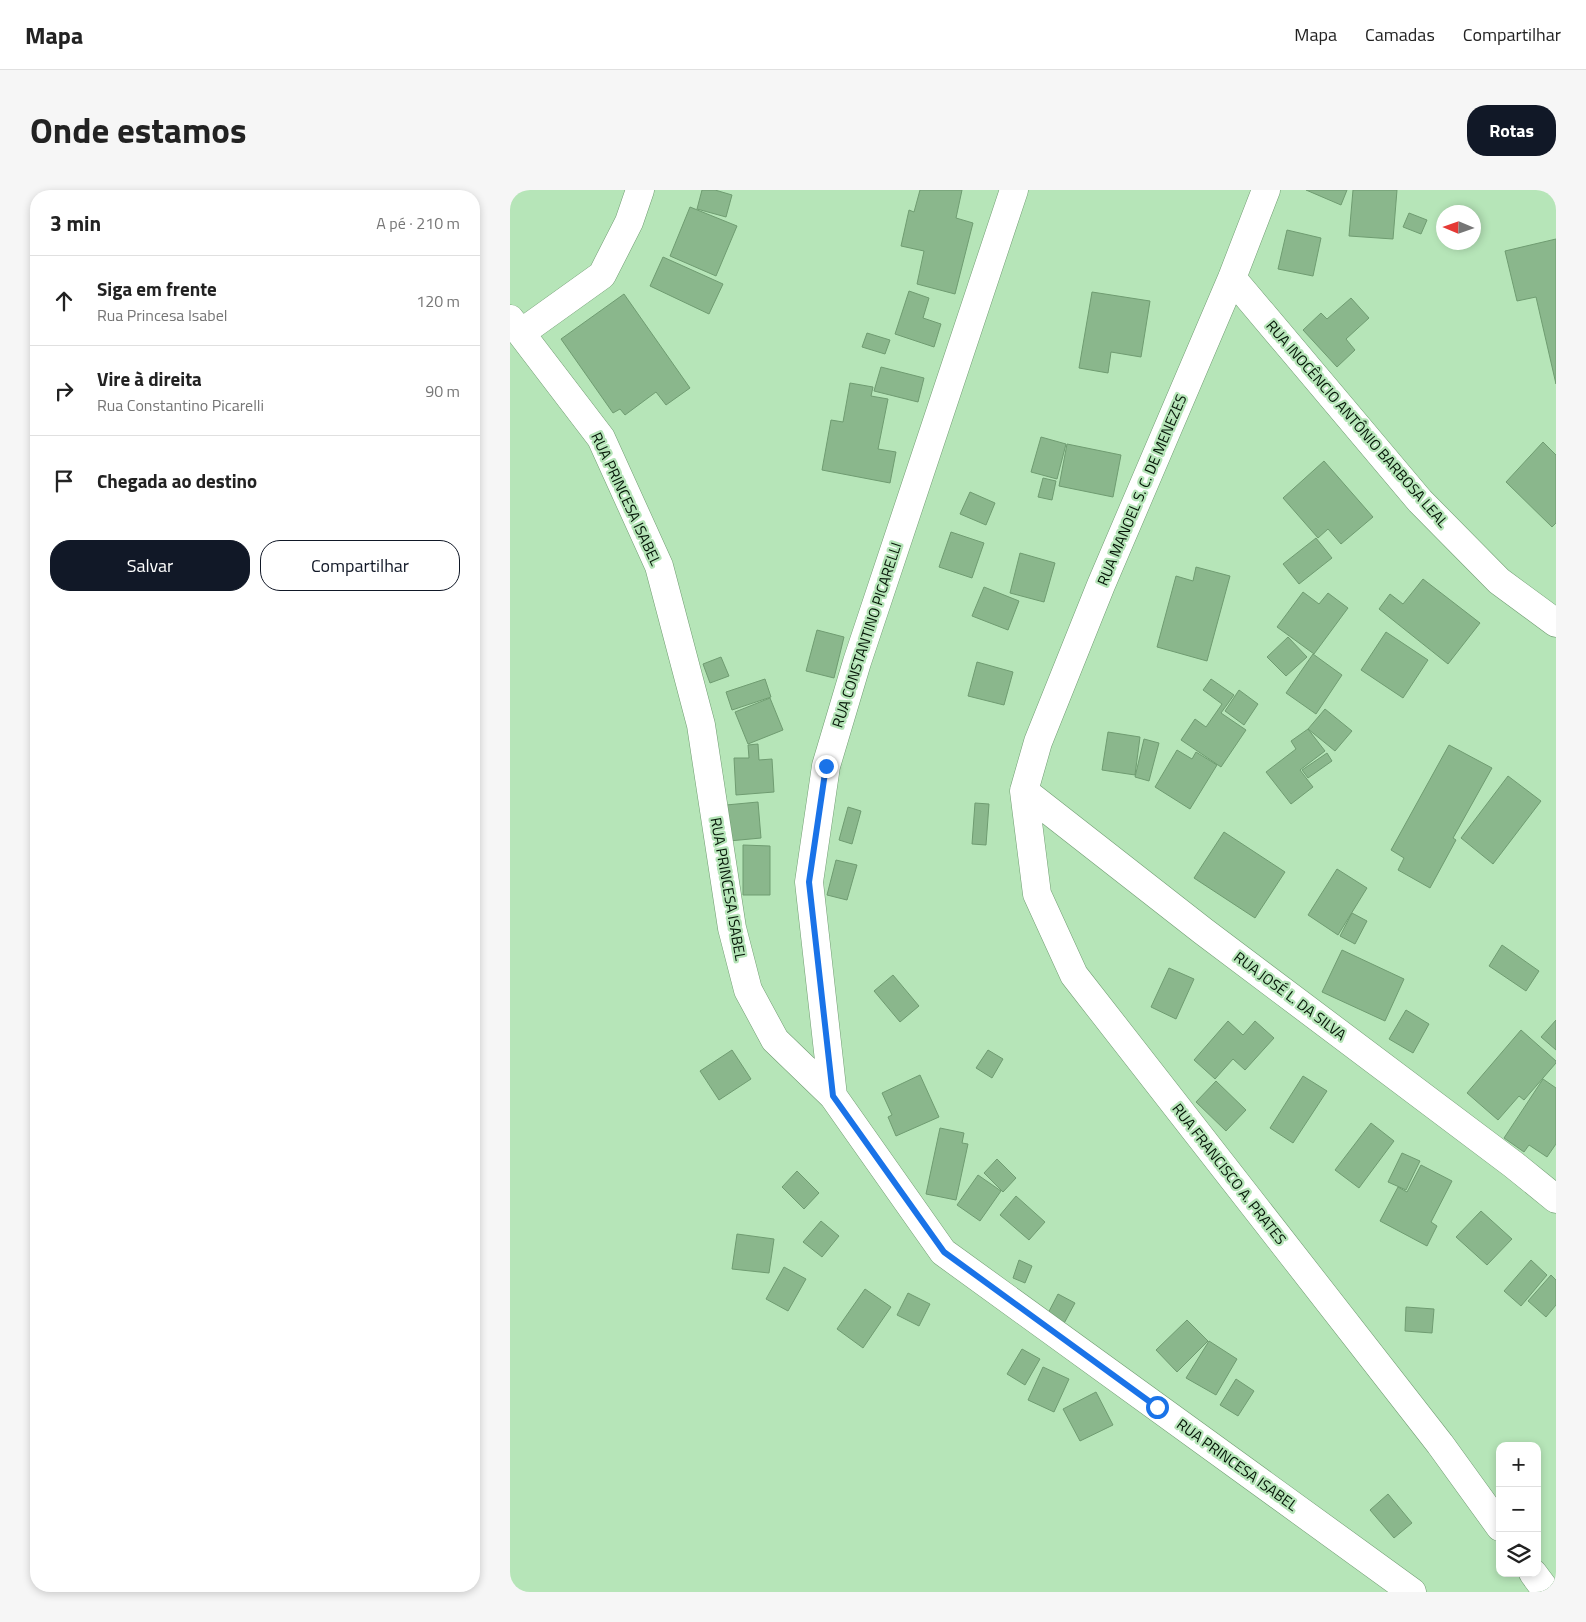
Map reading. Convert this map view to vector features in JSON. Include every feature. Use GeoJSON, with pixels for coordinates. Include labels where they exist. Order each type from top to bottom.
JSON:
{"type":"FeatureCollection","features":[{"type":"Feature","properties":{"kind":"street"},"geometry":{"type":"LineString","coordinates":[[515,326],[602,275],[629,222],[640,190]]}},
{"type":"Feature","properties":{"kind":"street","name":"RUA CONSTANTINO PICARELLI"},"geometry":{"type":"LineString","coordinates":[[833,1096],[809,882],[826,766],[856,662],[1014,190]]}},
{"type":"Feature","properties":{"kind":"street","name":"RUA MANOEL S. C. DE MENEZES"},"geometry":{"type":"LineString","coordinates":[[1024,791],[1038,742],[1101,585],[1232,278],[1266,190]]}},
{"type":"Feature","properties":{"kind":"street","name":"RUA INOCÊNCIO ANTÔNIO BARBOSA LEAL"},"geometry":{"type":"LineString","coordinates":[[1232,278],[1420,502],[1499,581],[1556,623]]}},
{"type":"Feature","properties":{"kind":"street","name":"RUA PRINCESA ISABEL"},"geometry":{"type":"LineString","coordinates":[[515,326],[601,438],[659,566],[701,725],[732,928],[748,990],[775,1040],[833,1096],[944,1252],[1412,1592]]}},
{"type":"Feature","properties":{"kind":"street","name":"RUA JOSÉ L. DA SILVA"},"geometry":{"type":"LineString","coordinates":[[1024,791],[1556,1199]]}},
{"type":"Feature","properties":{"kind":"street","name":"RUA FRANCISCO A. PRATES"},"geometry":{"type":"LineString","coordinates":[[1024,791],[1037,894],[1074,975],[1434,1436],[1496,1521]]}},
{"type":"Feature","properties":{"kind":"street"},"geometry":{"type":"LineString","coordinates":[[1536,1577],[1547,1592]]}},
{"type":"Feature","properties":{"kind":"building"},"geometry":{"type":"Polygon","coordinates":[[[702,190],[715,190],[732,195],[726,217],[697,209],[702,190]]]}},
{"type":"Feature","properties":{"kind":"building"},"geometry":{"type":"Polygon","coordinates":[[[920,190],[962,190],[956,218],[973,223],[955,294],[917,284],[924,251],[901,246],[909,210],[914,212],[920,190]]]}},
{"type":"Feature","properties":{"kind":"building"},"geometry":{"type":"Polygon","coordinates":[[[1306,190],[1347,190],[1341,205],[1306,190]]]}},
{"type":"Feature","properties":{"kind":"building"},"geometry":{"type":"Polygon","coordinates":[[[1353,190],[1397,190],[1393,239],[1349,236],[1353,190]]]}},
{"type":"Feature","properties":{"kind":"building"},"geometry":{"type":"Polygon","coordinates":[[[690,207],[737,226],[716,276],[670,256],[690,207]]]}},
{"type":"Feature","properties":{"kind":"building"},"geometry":{"type":"Polygon","coordinates":[[[1409,213],[1427,220],[1421,234],[1403,227],[1409,213]]]}},
{"type":"Feature","properties":{"kind":"building"},"geometry":{"type":"Polygon","coordinates":[[[1287,230],[1321,238],[1313,276],[1278,269],[1287,230]]]}},
{"type":"Feature","properties":{"kind":"building"},"geometry":{"type":"Polygon","coordinates":[[[1556,239],[1556,384],[1536,297],[1517,301],[1505,251],[1556,239]]]}},
{"type":"Feature","properties":{"kind":"building"},"geometry":{"type":"Polygon","coordinates":[[[663,257],[723,284],[709,314],[650,286],[663,257]]]}},
{"type":"Feature","properties":{"kind":"building"},"geometry":{"type":"Polygon","coordinates":[[[909,291],[929,298],[923,318],[941,324],[934,347],[895,334],[909,291]]]}},
{"type":"Feature","properties":{"kind":"building"},"geometry":{"type":"Polygon","coordinates":[[[1092,292],[1150,301],[1141,357],[1111,352],[1108,373],[1079,368],[1092,292]]]}},
{"type":"Feature","properties":{"kind":"building"},"geometry":{"type":"Polygon","coordinates":[[[624,294],[690,388],[666,405],[656,392],[625,415],[620,409],[613,413],[561,339],[624,294]]]}},
{"type":"Feature","properties":{"kind":"building"},"geometry":{"type":"Polygon","coordinates":[[[1351,298],[1369,318],[1346,339],[1355,350],[1337,367],[1303,330],[1321,313],[1327,319],[1351,298]]]}},
{"type":"Feature","properties":{"kind":"building"},"geometry":{"type":"Polygon","coordinates":[[[867,333],[890,340],[885,354],[862,347],[867,333]]]}},
{"type":"Feature","properties":{"kind":"building"},"geometry":{"type":"Polygon","coordinates":[[[881,367],[924,378],[918,402],[874,391],[881,367]]]}},
{"type":"Feature","properties":{"kind":"building"},"geometry":{"type":"Polygon","coordinates":[[[850,383],[873,387],[871,396],[888,399],[878,449],[896,452],[890,483],[822,470],[831,420],[843,422],[850,383]]]}},
{"type":"Feature","properties":{"kind":"building"},"geometry":{"type":"Polygon","coordinates":[[[1041,437],[1066,444],[1057,479],[1031,472],[1041,437]]]}},
{"type":"Feature","properties":{"kind":"building"},"geometry":{"type":"Polygon","coordinates":[[[1543,442],[1556,455],[1556,523],[1552,527],[1506,482],[1543,442]]]}},
{"type":"Feature","properties":{"kind":"building"},"geometry":{"type":"Polygon","coordinates":[[[1067,444],[1121,455],[1113,497],[1059,486],[1067,444]]]}},
{"type":"Feature","properties":{"kind":"building"},"geometry":{"type":"Polygon","coordinates":[[[1324,461],[1373,517],[1341,544],[1328,529],[1318,538],[1283,498],[1324,461]]]}},
{"type":"Feature","properties":{"kind":"building"},"geometry":{"type":"Polygon","coordinates":[[[1043,478],[1056,481],[1052,500],[1038,497],[1043,478]]]}},
{"type":"Feature","properties":{"kind":"building"},"geometry":{"type":"Polygon","coordinates":[[[970,492],[995,503],[986,525],[960,514],[970,492]]]}},
{"type":"Feature","properties":{"kind":"building"},"geometry":{"type":"Polygon","coordinates":[[[951,532],[984,543],[972,578],[939,567],[951,532]]]}},
{"type":"Feature","properties":{"kind":"building"},"geometry":{"type":"Polygon","coordinates":[[[1316,538],[1332,558],[1299,584],[1283,564],[1316,538]]]}},
{"type":"Feature","properties":{"kind":"building"},"geometry":{"type":"Polygon","coordinates":[[[1020,553],[1055,563],[1044,602],[1010,593],[1020,553]]]}},
{"type":"Feature","properties":{"kind":"building"},"geometry":{"type":"Polygon","coordinates":[[[1196,567],[1230,576],[1207,661],[1157,647],[1176,576],[1193,581],[1196,567]]]}},
{"type":"Feature","properties":{"kind":"building"},"geometry":{"type":"Polygon","coordinates":[[[1423,579],[1480,623],[1448,664],[1379,609],[1390,594],[1403,604],[1423,579]]]}},
{"type":"Feature","properties":{"kind":"building"},"geometry":{"type":"Polygon","coordinates":[[[984,587],[1019,601],[1008,630],[972,616],[984,587]]]}},
{"type":"Feature","properties":{"kind":"building"},"geometry":{"type":"Polygon","coordinates":[[[1303,592],[1319,604],[1328,593],[1348,608],[1314,654],[1277,627],[1303,592]]]}},
{"type":"Feature","properties":{"kind":"building"},"geometry":{"type":"Polygon","coordinates":[[[817,630],[844,637],[834,678],[806,671],[817,630]]]}},
{"type":"Feature","properties":{"kind":"building"},"geometry":{"type":"Polygon","coordinates":[[[1386,632],[1428,660],[1403,698],[1361,670],[1386,632]]]}},
{"type":"Feature","properties":{"kind":"building"},"geometry":{"type":"Polygon","coordinates":[[[1288,637],[1307,657],[1286,676],[1267,657],[1288,637]]]}},
{"type":"Feature","properties":{"kind":"building"},"geometry":{"type":"Polygon","coordinates":[[[1313,654],[1342,675],[1316,714],[1286,693],[1313,654]]]}},
{"type":"Feature","properties":{"kind":"building"},"geometry":{"type":"Polygon","coordinates":[[[721,657],[729,676],[710,683],[703,664],[721,657]]]}},
{"type":"Feature","properties":{"kind":"building"},"geometry":{"type":"Polygon","coordinates":[[[977,662],[1013,672],[1004,705],[968,696],[977,662]]]}},
{"type":"Feature","properties":{"kind":"building"},"geometry":{"type":"Polygon","coordinates":[[[765,679],[771,697],[732,710],[726,692],[765,679]]]}},
{"type":"Feature","properties":{"kind":"building"},"geometry":{"type":"Polygon","coordinates":[[[1211,679],[1234,695],[1221,713],[1246,730],[1221,767],[1181,740],[1195,719],[1206,727],[1222,704],[1203,690],[1211,679]]]}},
{"type":"Feature","properties":{"kind":"building"},"geometry":{"type":"Polygon","coordinates":[[[1239,690],[1258,704],[1244,725],[1225,711],[1239,690]]]}},
{"type":"Feature","properties":{"kind":"building"},"geometry":{"type":"Polygon","coordinates":[[[770,698],[783,730],[748,744],[735,712],[770,698]]]}},
{"type":"Feature","properties":{"kind":"building"},"geometry":{"type":"Polygon","coordinates":[[[1325,709],[1352,731],[1335,751],[1308,729],[1325,709]]]}},
{"type":"Feature","properties":{"kind":"building"},"geometry":{"type":"Polygon","coordinates":[[[1308,729],[1325,751],[1300,770],[1313,787],[1291,804],[1266,772],[1296,749],[1291,741],[1308,729]]]}},
{"type":"Feature","properties":{"kind":"building"},"geometry":{"type":"Polygon","coordinates":[[[1108,732],[1140,737],[1135,775],[1102,770],[1108,732]]]}},
{"type":"Feature","properties":{"kind":"building"},"geometry":{"type":"Polygon","coordinates":[[[1144,739],[1159,743],[1149,781],[1135,777],[1144,739]]]}},
{"type":"Feature","properties":{"kind":"building"},"geometry":{"type":"Polygon","coordinates":[[[758,744],[759,760],[772,759],[774,792],[736,795],[734,758],[749,758],[748,745],[758,744]]]}},
{"type":"Feature","properties":{"kind":"building"},"geometry":{"type":"Polygon","coordinates":[[[1449,745],[1492,768],[1453,838],[1456,840],[1430,888],[1398,870],[1404,858],[1391,850],[1449,745]]]}},
{"type":"Feature","properties":{"kind":"building"},"geometry":{"type":"Polygon","coordinates":[[[1177,750],[1192,759],[1196,752],[1217,765],[1190,809],[1155,787],[1177,750]]]}},
{"type":"Feature","properties":{"kind":"building"},"geometry":{"type":"Polygon","coordinates":[[[1327,753],[1332,761],[1308,778],[1302,770],[1327,753]]]}},
{"type":"Feature","properties":{"kind":"building"},"geometry":{"type":"Polygon","coordinates":[[[1508,776],[1541,801],[1493,864],[1461,838],[1508,776]]]}},
{"type":"Feature","properties":{"kind":"building"},"geometry":{"type":"Polygon","coordinates":[[[758,802],[761,838],[729,841],[726,805],[758,802]]]}},
{"type":"Feature","properties":{"kind":"building"},"geometry":{"type":"Polygon","coordinates":[[[975,803],[989,804],[986,845],[972,844],[975,803]]]}},
{"type":"Feature","properties":{"kind":"building"},"geometry":{"type":"Polygon","coordinates":[[[848,807],[861,811],[852,844],[839,840],[848,807]]]}},
{"type":"Feature","properties":{"kind":"building"},"geometry":{"type":"Polygon","coordinates":[[[1224,832],[1285,872],[1255,918],[1194,878],[1224,832]]]}},
{"type":"Feature","properties":{"kind":"building"},"geometry":{"type":"Polygon","coordinates":[[[743,845],[770,846],[770,895],[743,895],[743,845]]]}},
{"type":"Feature","properties":{"kind":"building"},"geometry":{"type":"Polygon","coordinates":[[[836,860],[857,865],[847,900],[827,895],[836,860]]]}},
{"type":"Feature","properties":{"kind":"building"},"geometry":{"type":"Polygon","coordinates":[[[1337,869],[1367,888],[1338,935],[1308,915],[1337,869]]]}},
{"type":"Feature","properties":{"kind":"building"},"geometry":{"type":"Polygon","coordinates":[[[1352,913],[1367,921],[1355,944],[1340,936],[1352,913]]]}},
{"type":"Feature","properties":{"kind":"building"},"geometry":{"type":"Polygon","coordinates":[[[1502,945],[1539,971],[1526,991],[1489,966],[1502,945]]]}},
{"type":"Feature","properties":{"kind":"building"},"geometry":{"type":"Polygon","coordinates":[[[1342,950],[1404,979],[1385,1021],[1322,992],[1342,950]]]}},
{"type":"Feature","properties":{"kind":"building"},"geometry":{"type":"Polygon","coordinates":[[[1169,968],[1194,979],[1176,1019],[1151,1007],[1169,968]]]}},
{"type":"Feature","properties":{"kind":"building"},"geometry":{"type":"Polygon","coordinates":[[[893,975],[919,1006],[900,1022],[874,991],[893,975]]]}},
{"type":"Feature","properties":{"kind":"building"},"geometry":{"type":"Polygon","coordinates":[[[1406,1010],[1429,1024],[1413,1053],[1389,1039],[1406,1010]]]}},
{"type":"Feature","properties":{"kind":"building"},"geometry":{"type":"Polygon","coordinates":[[[1556,1020],[1556,1050],[1541,1037],[1556,1020]]]}},
{"type":"Feature","properties":{"kind":"building"},"geometry":{"type":"Polygon","coordinates":[[[1228,1021],[1243,1035],[1255,1021],[1274,1038],[1245,1070],[1233,1059],[1215,1079],[1194,1060],[1228,1021]]]}},
{"type":"Feature","properties":{"kind":"building"},"geometry":{"type":"Polygon","coordinates":[[[1521,1030],[1556,1063],[1524,1100],[1519,1096],[1498,1120],[1467,1093],[1521,1030]]]}},
{"type":"Feature","properties":{"kind":"building"},"geometry":{"type":"Polygon","coordinates":[[[732,1050],[751,1079],[719,1100],[700,1071],[732,1050]]]}},
{"type":"Feature","properties":{"kind":"building"},"geometry":{"type":"Polygon","coordinates":[[[988,1050],[1003,1059],[992,1078],[976,1068],[988,1050]]]}},
{"type":"Feature","properties":{"kind":"building"},"geometry":{"type":"Polygon","coordinates":[[[920,1075],[939,1117],[896,1136],[888,1117],[892,1115],[882,1093],[920,1075]]]}},
{"type":"Feature","properties":{"kind":"building"},"geometry":{"type":"Polygon","coordinates":[[[1303,1076],[1327,1091],[1293,1143],[1270,1128],[1303,1076]]]}},
{"type":"Feature","properties":{"kind":"building"},"geometry":{"type":"Polygon","coordinates":[[[1543,1079],[1556,1088],[1556,1144],[1547,1157],[1529,1145],[1524,1152],[1504,1138],[1543,1079]]]}},
{"type":"Feature","properties":{"kind":"building"},"geometry":{"type":"Polygon","coordinates":[[[1216,1081],[1246,1110],[1226,1131],[1196,1102],[1216,1081]]]}},
{"type":"Feature","properties":{"kind":"building"},"geometry":{"type":"Polygon","coordinates":[[[1371,1123],[1394,1141],[1359,1188],[1335,1170],[1371,1123]]]}},
{"type":"Feature","properties":{"kind":"building"},"geometry":{"type":"Polygon","coordinates":[[[940,1128],[964,1133],[962,1143],[968,1144],[956,1200],[926,1194],[940,1128]]]}},
{"type":"Feature","properties":{"kind":"building"},"geometry":{"type":"Polygon","coordinates":[[[1402,1153],[1420,1161],[1406,1190],[1388,1182],[1402,1153]]]}},
{"type":"Feature","properties":{"kind":"building"},"geometry":{"type":"Polygon","coordinates":[[[997,1159],[1016,1178],[1003,1192],[984,1173],[997,1159]]]}},
{"type":"Feature","properties":{"kind":"building"},"geometry":{"type":"Polygon","coordinates":[[[1421,1165],[1452,1181],[1431,1222],[1437,1226],[1427,1246],[1380,1221],[1398,1187],[1407,1192],[1421,1165]]]}},
{"type":"Feature","properties":{"kind":"building"},"geometry":{"type":"Polygon","coordinates":[[[797,1171],[819,1193],[804,1209],[782,1187],[797,1171]]]}},
{"type":"Feature","properties":{"kind":"building"},"geometry":{"type":"Polygon","coordinates":[[[978,1175],[1001,1191],[980,1221],[957,1205],[978,1175]]]}},
{"type":"Feature","properties":{"kind":"building"},"geometry":{"type":"Polygon","coordinates":[[[1016,1196],[1045,1222],[1029,1240],[1000,1215],[1016,1196]]]}},
{"type":"Feature","properties":{"kind":"building"},"geometry":{"type":"Polygon","coordinates":[[[1481,1211],[1512,1239],[1487,1265],[1456,1237],[1481,1211]]]}},
{"type":"Feature","properties":{"kind":"building"},"geometry":{"type":"Polygon","coordinates":[[[821,1221],[839,1236],[822,1257],[803,1242],[821,1221]]]}},
{"type":"Feature","properties":{"kind":"building"},"geometry":{"type":"Polygon","coordinates":[[[737,1234],[774,1239],[769,1273],[732,1269],[737,1234]]]}},
{"type":"Feature","properties":{"kind":"building"},"geometry":{"type":"Polygon","coordinates":[[[1019,1260],[1032,1266],[1025,1283],[1013,1278],[1019,1260]]]}},
{"type":"Feature","properties":{"kind":"building"},"geometry":{"type":"Polygon","coordinates":[[[1531,1260],[1547,1275],[1521,1306],[1504,1291],[1531,1260]]]}},
{"type":"Feature","properties":{"kind":"building"},"geometry":{"type":"Polygon","coordinates":[[[784,1267],[806,1279],[788,1311],[766,1299],[784,1267]]]}},
{"type":"Feature","properties":{"kind":"building"},"geometry":{"type":"Polygon","coordinates":[[[1551,1275],[1556,1280],[1556,1305],[1546,1317],[1528,1301],[1551,1275]]]}},
{"type":"Feature","properties":{"kind":"building"},"geometry":{"type":"Polygon","coordinates":[[[865,1289],[891,1307],[863,1348],[837,1329],[865,1289]]]}},
{"type":"Feature","properties":{"kind":"building"},"geometry":{"type":"Polygon","coordinates":[[[908,1293],[930,1304],[919,1326],[897,1315],[908,1293]]]}},
{"type":"Feature","properties":{"kind":"building"},"geometry":{"type":"Polygon","coordinates":[[[1058,1294],[1075,1303],[1061,1329],[1044,1321],[1058,1294]]]}},
{"type":"Feature","properties":{"kind":"building"},"geometry":{"type":"Polygon","coordinates":[[[1406,1307],[1434,1309],[1432,1333],[1405,1331],[1406,1307]]]}},
{"type":"Feature","properties":{"kind":"building"},"geometry":{"type":"Polygon","coordinates":[[[1187,1320],[1208,1341],[1177,1372],[1156,1350],[1187,1320]]]}},
{"type":"Feature","properties":{"kind":"building"},"geometry":{"type":"Polygon","coordinates":[[[1209,1341],[1237,1359],[1216,1395],[1186,1378],[1209,1341]]]}},
{"type":"Feature","properties":{"kind":"building"},"geometry":{"type":"Polygon","coordinates":[[[1022,1349],[1040,1359],[1025,1385],[1007,1374],[1022,1349]]]}},
{"type":"Feature","properties":{"kind":"building"},"geometry":{"type":"Polygon","coordinates":[[[1043,1367],[1069,1379],[1054,1412],[1028,1400],[1043,1367]]]}},
{"type":"Feature","properties":{"kind":"building"},"geometry":{"type":"Polygon","coordinates":[[[1236,1379],[1254,1391],[1238,1416],[1220,1405],[1236,1379]]]}},
{"type":"Feature","properties":{"kind":"building"},"geometry":{"type":"Polygon","coordinates":[[[1096,1392],[1113,1425],[1080,1441],[1063,1409],[1096,1392]]]}},
{"type":"Feature","properties":{"kind":"building"},"geometry":{"type":"Polygon","coordinates":[[[1388,1494],[1412,1523],[1394,1538],[1370,1510],[1388,1494]]]}},
{"type":"Feature","properties":{"kind":"route"},"geometry":{"type":"LineString","coordinates":[[826,766],[809,882],[833,1096],[944,1252],[1157,1407]]}}]}
